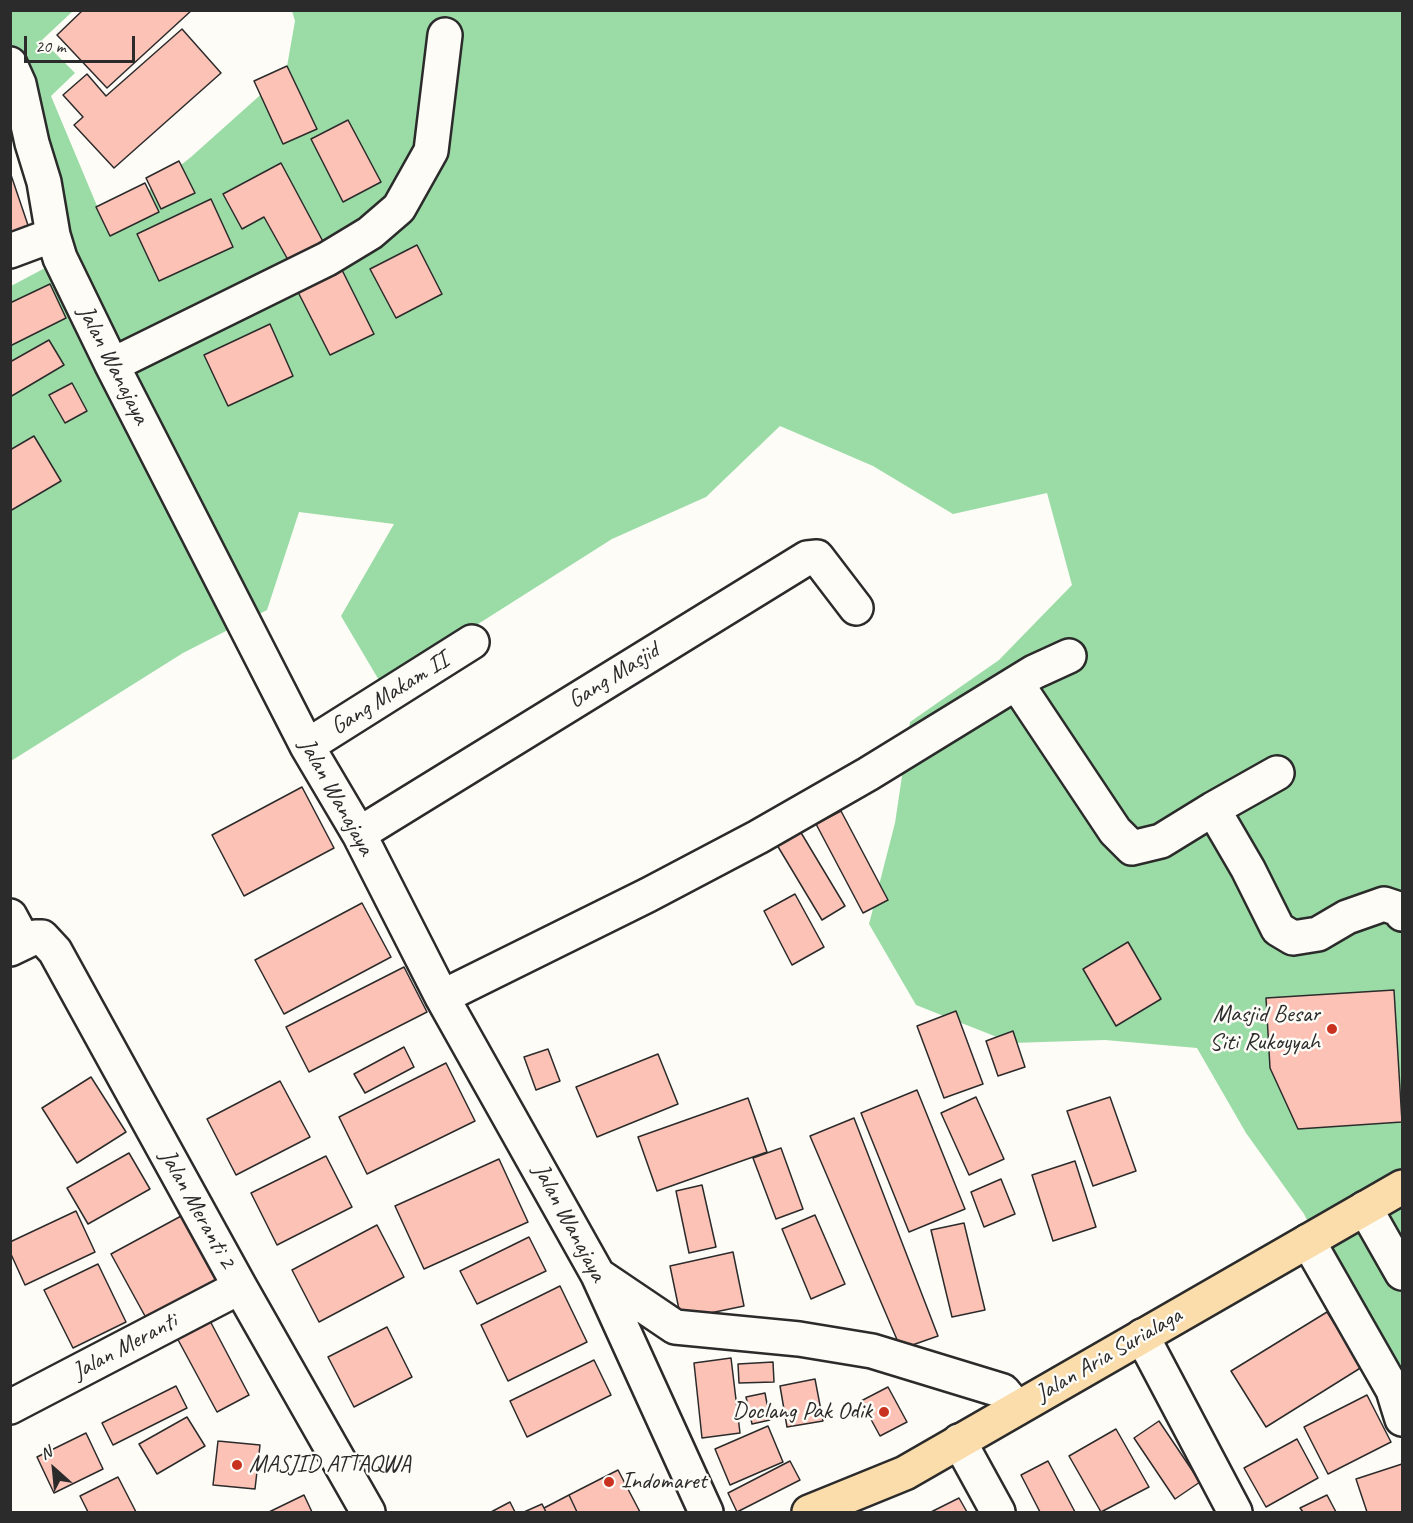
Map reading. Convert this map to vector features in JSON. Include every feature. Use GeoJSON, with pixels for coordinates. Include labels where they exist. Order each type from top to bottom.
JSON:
{"type":"FeatureCollection","features":[{"type":"Feature","properties":{"kind":"main road","name":"Jalan Aria Surialaga"},"geometry":{"type":"LineString","coordinates":[[809,1512],[905,1473],[1402,1187]]}},
{"type":"Feature","properties":{"kind":"street"},"geometry":{"type":"LineString","coordinates":[[112,365],[327,259],[370,233],[399,208],[431,151],[445,35]]}},
{"type":"Feature","properties":{"kind":"street","name":"Jalan Wanajaya"},"geometry":{"type":"LineString","coordinates":[[10,64],[19,84],[32,143],[44,182],[53,235],[60,258],[112,365],[307,746],[359,834],[442,997],[598,1275],[706,1512]]}},
{"type":"Feature","properties":{"kind":"street"},"geometry":{"type":"LineString","coordinates":[[10,251],[53,235]]}},
{"type":"Feature","properties":{"kind":"street","name":"Gang Masjid"},"geometry":{"type":"LineString","coordinates":[[359,834],[807,558],[817,557],[856,608]]}},
{"type":"Feature","properties":{"kind":"street","name":"Gang Makam II"},"geometry":{"type":"LineString","coordinates":[[307,746],[472,642]]}},
{"type":"Feature","properties":{"kind":"street"},"geometry":{"type":"LineString","coordinates":[[442,997],[648,895],[758,837],[868,774],[1034,672],[1069,656]]}},
{"type":"Feature","properties":{"kind":"street"},"geometry":{"type":"LineString","coordinates":[[1025,696],[1115,831],[1132,848],[1161,841],[1277,773]]}},
{"type":"Feature","properties":{"kind":"street"},"geometry":{"type":"LineString","coordinates":[[1213,809],[1248,869],[1278,929],[1293,938],[1318,934],[1347,917],[1384,904],[1399,909],[1402,914]]}},
{"type":"Feature","properties":{"kind":"street","name":"Jalan Meranti 2"},"geometry":{"type":"LineString","coordinates":[[15,936],[42,937],[55,951],[240,1287],[368,1512]]}},
{"type":"Feature","properties":{"kind":"street"},"geometry":{"type":"LineString","coordinates":[[1365,1208],[1402,1273]]}},
{"type":"Feature","properties":{"kind":"street"},"geometry":{"type":"LineString","coordinates":[[1308,1240],[1394,1390],[1402,1419]]}},
{"type":"Feature","properties":{"kind":"street"},"geometry":{"type":"LineString","coordinates":[[598,1275],[675,1327],[799,1339],[872,1351],[1003,1391],[1017,1408]]}},
{"type":"Feature","properties":{"kind":"street","name":"Jalan Meranti"},"geometry":{"type":"LineString","coordinates":[[14,1397],[240,1287]]}},
{"type":"Feature","properties":{"kind":"street"},"geometry":{"type":"LineString","coordinates":[[1142,1336],[1235,1512]]}},
{"type":"Feature","properties":{"kind":"street"},"geometry":{"type":"LineString","coordinates":[[959,1442],[998,1512]]}},
{"type":"Feature","properties":{"kind":"green space"},"geometry":{"type":"Polygon","coordinates":[[[11,11],[73,11],[42,40],[75,73],[51,96],[105,225],[191,157],[286,72],[295,21],[292,11],[1402,11],[1402,1395],[1350,1305],[1304,1214],[1246,1133],[1197,1048],[1105,1040],[1012,1043],[916,1005],[869,924],[895,823],[910,722],[999,660],[1072,585],[1047,493],[953,514],[873,466],[780,426],[706,497],[612,539],[456,638],[380,682],[341,616],[394,524],[299,512],[267,610],[183,653],[11,761],[11,286],[60,258],[11,82],[11,11]]]}},
{"type":"Feature","properties":{"kind":"building"},"geometry":{"type":"Polygon","coordinates":[[[83,10],[192,10],[107,88],[57,35],[83,10]]]}},
{"type":"Feature","properties":{"kind":"building"},"geometry":{"type":"Polygon","coordinates":[[[182,29],[221,73],[114,168],[74,125],[83,117],[63,95],[87,74],[106,96],[182,29]]]}},
{"type":"Feature","properties":{"kind":"building"},"geometry":{"type":"Polygon","coordinates":[[[287,66],[317,129],[283,144],[254,81],[287,66]]]}},
{"type":"Feature","properties":{"kind":"building"},"geometry":{"type":"Polygon","coordinates":[[[348,120],[381,182],[343,202],[311,139],[348,120]]]}},
{"type":"Feature","properties":{"kind":"building"},"geometry":{"type":"Polygon","coordinates":[[[179,161],[195,193],[161,209],[146,178],[179,161]]]}},
{"type":"Feature","properties":{"kind":"building"},"geometry":{"type":"Polygon","coordinates":[[[281,163],[327,249],[292,267],[264,217],[242,229],[223,194],[281,163]]]}},
{"type":"Feature","properties":{"kind":"building"},"geometry":{"type":"Polygon","coordinates":[[[10,172],[31,234],[10,240],[10,172]]]}},
{"type":"Feature","properties":{"kind":"building"},"geometry":{"type":"Polygon","coordinates":[[[145,183],[159,212],[110,236],[96,207],[145,183]]]}},
{"type":"Feature","properties":{"kind":"building"},"geometry":{"type":"Polygon","coordinates":[[[211,199],[233,247],[159,281],[137,234],[211,199]]]}},
{"type":"Feature","properties":{"kind":"building"},"geometry":{"type":"Polygon","coordinates":[[[417,245],[442,294],[396,318],[370,269],[417,245]]]}},
{"type":"Feature","properties":{"kind":"building"},"geometry":{"type":"Polygon","coordinates":[[[342,270],[374,334],[330,355],[298,292],[342,270]]]}},
{"type":"Feature","properties":{"kind":"building"},"geometry":{"type":"Polygon","coordinates":[[[50,284],[66,318],[10,346],[10,303],[50,284]]]}},
{"type":"Feature","properties":{"kind":"building"},"geometry":{"type":"Polygon","coordinates":[[[270,324],[293,376],[228,406],[204,355],[270,324]]]}},
{"type":"Feature","properties":{"kind":"building"},"geometry":{"type":"Polygon","coordinates":[[[49,340],[64,365],[10,397],[10,362],[49,340]]]}},
{"type":"Feature","properties":{"kind":"building"},"geometry":{"type":"Polygon","coordinates":[[[72,383],[87,411],[65,423],[49,395],[72,383]]]}},
{"type":"Feature","properties":{"kind":"building"},"geometry":{"type":"Polygon","coordinates":[[[34,436],[61,481],[10,511],[10,450],[34,436]]]}},
{"type":"Feature","properties":{"kind":"building"},"geometry":{"type":"Polygon","coordinates":[[[302,787],[334,848],[244,896],[212,835],[302,787]]]}},
{"type":"Feature","properties":{"kind":"building"},"geometry":{"type":"Polygon","coordinates":[[[841,811],[888,900],[863,913],[816,824],[841,811]]]}},
{"type":"Feature","properties":{"kind":"building"},"geometry":{"type":"Polygon","coordinates":[[[800,831],[845,906],[822,920],[777,845],[800,831]]]}},
{"type":"Feature","properties":{"kind":"building"},"geometry":{"type":"Polygon","coordinates":[[[795,894],[824,947],[792,965],[764,911],[795,894]]]}},
{"type":"Feature","properties":{"kind":"building"},"geometry":{"type":"Polygon","coordinates":[[[362,903],[391,957],[284,1014],[255,960],[362,903]]]}},
{"type":"Feature","properties":{"kind":"building"},"geometry":{"type":"Polygon","coordinates":[[[1128,942],[1161,999],[1116,1026],[1083,969],[1128,942]]]}},
{"type":"Feature","properties":{"kind":"building"},"geometry":{"type":"Polygon","coordinates":[[[404,967],[427,1012],[309,1072],[286,1027],[404,967]]]}},
{"type":"Feature","properties":{"kind":"building","name":"Masjid Besar Siti Rukoyyah"},"geometry":{"type":"Polygon","coordinates":[[[1394,990],[1402,1122],[1298,1129],[1270,1068],[1266,998],[1394,990]]]}},
{"type":"Feature","properties":{"kind":"building"},"geometry":{"type":"Polygon","coordinates":[[[956,1011],[983,1084],[944,1098],[917,1026],[956,1011]]]}},
{"type":"Feature","properties":{"kind":"building"},"geometry":{"type":"Polygon","coordinates":[[[1013,1031],[1025,1067],[998,1076],[986,1041],[1013,1031]]]}},
{"type":"Feature","properties":{"kind":"building"},"geometry":{"type":"Polygon","coordinates":[[[404,1047],[414,1067],[365,1093],[354,1074],[404,1047]]]}},
{"type":"Feature","properties":{"kind":"building"},"geometry":{"type":"Polygon","coordinates":[[[548,1049],[560,1081],[536,1090],[524,1057],[548,1049]]]}},
{"type":"Feature","properties":{"kind":"building"},"geometry":{"type":"Polygon","coordinates":[[[658,1054],[678,1104],[597,1137],[576,1087],[658,1054]]]}},
{"type":"Feature","properties":{"kind":"building"},"geometry":{"type":"Polygon","coordinates":[[[446,1063],[475,1121],[367,1174],[339,1117],[446,1063]]]}},
{"type":"Feature","properties":{"kind":"building"},"geometry":{"type":"Polygon","coordinates":[[[91,1077],[126,1132],[77,1163],[42,1108],[91,1077]]]}},
{"type":"Feature","properties":{"kind":"building"},"geometry":{"type":"Polygon","coordinates":[[[280,1081],[310,1137],[236,1175],[207,1119],[280,1081]]]}},
{"type":"Feature","properties":{"kind":"building"},"geometry":{"type":"Polygon","coordinates":[[[917,1090],[965,1209],[909,1232],[861,1113],[917,1090]]]}},
{"type":"Feature","properties":{"kind":"building"},"geometry":{"type":"Polygon","coordinates":[[[976,1097],[1004,1159],[969,1175],[941,1113],[976,1097]]]}},
{"type":"Feature","properties":{"kind":"building"},"geometry":{"type":"Polygon","coordinates":[[[1110,1097],[1136,1171],[1093,1186],[1067,1111],[1110,1097]]]}},
{"type":"Feature","properties":{"kind":"building"},"geometry":{"type":"Polygon","coordinates":[[[748,1098],[767,1152],[657,1191],[638,1137],[748,1098]]]}},
{"type":"Feature","properties":{"kind":"building"},"geometry":{"type":"Polygon","coordinates":[[[854,1118],[938,1336],[901,1349],[810,1136],[854,1118]]]}},
{"type":"Feature","properties":{"kind":"building"},"geometry":{"type":"Polygon","coordinates":[[[781,1148],[803,1209],[776,1219],[753,1158],[781,1148]]]}},
{"type":"Feature","properties":{"kind":"building"},"geometry":{"type":"Polygon","coordinates":[[[129,1153],[150,1189],[88,1224],[67,1188],[129,1153]]]}},
{"type":"Feature","properties":{"kind":"building"},"geometry":{"type":"Polygon","coordinates":[[[326,1156],[352,1207],[277,1245],[251,1193],[326,1156]]]}},
{"type":"Feature","properties":{"kind":"building"},"geometry":{"type":"Polygon","coordinates":[[[499,1159],[528,1222],[424,1269],[395,1206],[499,1159]]]}},
{"type":"Feature","properties":{"kind":"building"},"geometry":{"type":"Polygon","coordinates":[[[1075,1161],[1096,1227],[1053,1241],[1032,1175],[1075,1161]]]}},
{"type":"Feature","properties":{"kind":"building"},"geometry":{"type":"Polygon","coordinates":[[[1001,1179],[1015,1214],[984,1227],[971,1192],[1001,1179]]]}},
{"type":"Feature","properties":{"kind":"building"},"geometry":{"type":"Polygon","coordinates":[[[702,1185],[716,1247],[689,1253],[676,1191],[702,1185]]]}},
{"type":"Feature","properties":{"kind":"building"},"geometry":{"type":"Polygon","coordinates":[[[76,1211],[95,1252],[25,1285],[10,1252],[10,1242],[76,1211]]]}},
{"type":"Feature","properties":{"kind":"building"},"geometry":{"type":"Polygon","coordinates":[[[183,1215],[224,1287],[151,1327],[111,1254],[183,1215]]]}},
{"type":"Feature","properties":{"kind":"building"},"geometry":{"type":"Polygon","coordinates":[[[815,1215],[845,1284],[811,1299],[782,1229],[815,1215]]]}},
{"type":"Feature","properties":{"kind":"building"},"geometry":{"type":"Polygon","coordinates":[[[964,1223],[985,1310],[952,1317],[931,1230],[964,1223]]]}},
{"type":"Feature","properties":{"kind":"building"},"geometry":{"type":"Polygon","coordinates":[[[377,1225],[404,1277],[319,1322],[292,1270],[377,1225]]]}},
{"type":"Feature","properties":{"kind":"building"},"geometry":{"type":"Polygon","coordinates":[[[529,1237],[546,1271],[477,1304],[460,1271],[529,1237]]]}},
{"type":"Feature","properties":{"kind":"building"},"geometry":{"type":"Polygon","coordinates":[[[733,1252],[744,1306],[681,1319],[670,1266],[733,1252]]]}},
{"type":"Feature","properties":{"kind":"building"},"geometry":{"type":"Polygon","coordinates":[[[98,1264],[126,1322],[73,1348],[44,1290],[98,1264]]]}},
{"type":"Feature","properties":{"kind":"building"},"geometry":{"type":"Polygon","coordinates":[[[560,1286],[587,1342],[508,1381],[481,1325],[560,1286]]]}},
{"type":"Feature","properties":{"kind":"building"},"geometry":{"type":"Polygon","coordinates":[[[1327,1312],[1362,1367],[1266,1427],[1231,1371],[1327,1312]]]}},
{"type":"Feature","properties":{"kind":"building"},"geometry":{"type":"Polygon","coordinates":[[[209,1319],[249,1395],[217,1412],[176,1336],[209,1319]]]}},
{"type":"Feature","properties":{"kind":"building"},"geometry":{"type":"Polygon","coordinates":[[[387,1327],[412,1377],[354,1407],[328,1357],[387,1327]]]}},
{"type":"Feature","properties":{"kind":"building"},"geometry":{"type":"Polygon","coordinates":[[[731,1358],[740,1433],[702,1438],[694,1363],[731,1358]]]}},
{"type":"Feature","properties":{"kind":"building"},"geometry":{"type":"Polygon","coordinates":[[[594,1360],[611,1395],[527,1437],[510,1401],[594,1360]]]}},
{"type":"Feature","properties":{"kind":"building"},"geometry":{"type":"Polygon","coordinates":[[[773,1362],[774,1382],[739,1383],[738,1364],[773,1362]]]}},
{"type":"Feature","properties":{"kind":"building"},"geometry":{"type":"Polygon","coordinates":[[[815,1379],[823,1421],[787,1427],[780,1386],[815,1379]]]}},
{"type":"Feature","properties":{"kind":"building"},"geometry":{"type":"Polygon","coordinates":[[[176,1386],[187,1408],[113,1445],[102,1423],[176,1386]]]}},
{"type":"Feature","properties":{"kind":"building","name":"Doclang Pak Odik"},"geometry":{"type":"Polygon","coordinates":[[[888,1387],[907,1422],[880,1436],[861,1401],[888,1387]]]}},
{"type":"Feature","properties":{"kind":"building"},"geometry":{"type":"Polygon","coordinates":[[[765,1393],[770,1420],[752,1424],[746,1397],[765,1393]]]}},
{"type":"Feature","properties":{"kind":"building"},"geometry":{"type":"Polygon","coordinates":[[[1367,1395],[1391,1442],[1328,1474],[1304,1427],[1367,1395]]]}},
{"type":"Feature","properties":{"kind":"building"},"geometry":{"type":"Polygon","coordinates":[[[187,1417],[205,1446],[157,1474],[139,1444],[187,1417]]]}},
{"type":"Feature","properties":{"kind":"building"},"geometry":{"type":"Polygon","coordinates":[[[1159,1421],[1200,1482],[1175,1499],[1134,1438],[1159,1421]]]}},
{"type":"Feature","properties":{"kind":"building"},"geometry":{"type":"Polygon","coordinates":[[[768,1426],[783,1462],[730,1485],[715,1449],[768,1426]]]}},
{"type":"Feature","properties":{"kind":"building"},"geometry":{"type":"Polygon","coordinates":[[[1116,1429],[1149,1487],[1101,1512],[1069,1456],[1116,1429]]]}},
{"type":"Feature","properties":{"kind":"building"},"geometry":{"type":"Polygon","coordinates":[[[86,1433],[103,1469],[54,1493],[37,1457],[86,1433]]]}},
{"type":"Feature","properties":{"kind":"building"},"geometry":{"type":"Polygon","coordinates":[[[1297,1439],[1318,1478],[1266,1507],[1244,1468],[1297,1439]]]}},
{"type":"Feature","properties":{"kind":"building","name":"MASJID ATTAQWA"},"geometry":{"type":"Polygon","coordinates":[[[218,1441],[260,1445],[255,1489],[213,1485],[218,1441]]]}},
{"type":"Feature","properties":{"kind":"building"},"geometry":{"type":"Polygon","coordinates":[[[790,1461],[800,1480],[737,1512],[728,1493],[790,1461]]]}},
{"type":"Feature","properties":{"kind":"building"},"geometry":{"type":"Polygon","coordinates":[[[1048,1461],[1075,1512],[1040,1512],[1021,1475],[1048,1461]]]}},
{"type":"Feature","properties":{"kind":"building"},"geometry":{"type":"Polygon","coordinates":[[[1402,1464],[1402,1512],[1367,1512],[1356,1479],[1402,1464]]]}},
{"type":"Feature","properties":{"kind":"building","name":"Indomaret"},"geometry":{"type":"Polygon","coordinates":[[[618,1470],[640,1512],[577,1512],[569,1495],[618,1470]]]}},
{"type":"Feature","properties":{"kind":"building"},"geometry":{"type":"Polygon","coordinates":[[[118,1477],[136,1512],[88,1512],[80,1496],[118,1477]]]}},
{"type":"Feature","properties":{"kind":"building"},"geometry":{"type":"Polygon","coordinates":[[[304,1495],[312,1512],[269,1512],[304,1495]]]}},
{"type":"Feature","properties":{"kind":"building"},"geometry":{"type":"Polygon","coordinates":[[[569,1495],[577,1512],[546,1512],[544,1508],[569,1495]]]}},
{"type":"Feature","properties":{"kind":"building"},"geometry":{"type":"Polygon","coordinates":[[[1327,1495],[1336,1512],[1303,1512],[1300,1508],[1327,1495]]]}},
{"type":"Feature","properties":{"kind":"building"},"geometry":{"type":"Polygon","coordinates":[[[959,1498],[967,1512],[931,1512],[959,1498]]]}},
{"type":"Feature","properties":{"kind":"building"},"geometry":{"type":"Polygon","coordinates":[[[510,1502],[515,1512],[491,1512],[510,1502]]]}},
{"type":"Feature","properties":{"kind":"building"},"geometry":{"type":"Polygon","coordinates":[[[542,1504],[546,1512],[524,1512],[542,1504]]]}},
{"type":"Feature","properties":{"kind":"place","name":"Masjid Besar Siti Rukoyyah"},"geometry":{"type":"Point","coordinates":[1332,1029]}},
{"type":"Feature","properties":{"kind":"place","name":"Doclang Pak Odik"},"geometry":{"type":"Point","coordinates":[884,1412]}},
{"type":"Feature","properties":{"kind":"place","name":"MASJID ATTAQWA"},"geometry":{"type":"Point","coordinates":[237,1465]}},
{"type":"Feature","properties":{"kind":"place","name":"Indomaret"},"geometry":{"type":"Point","coordinates":[609,1482]}}]}
